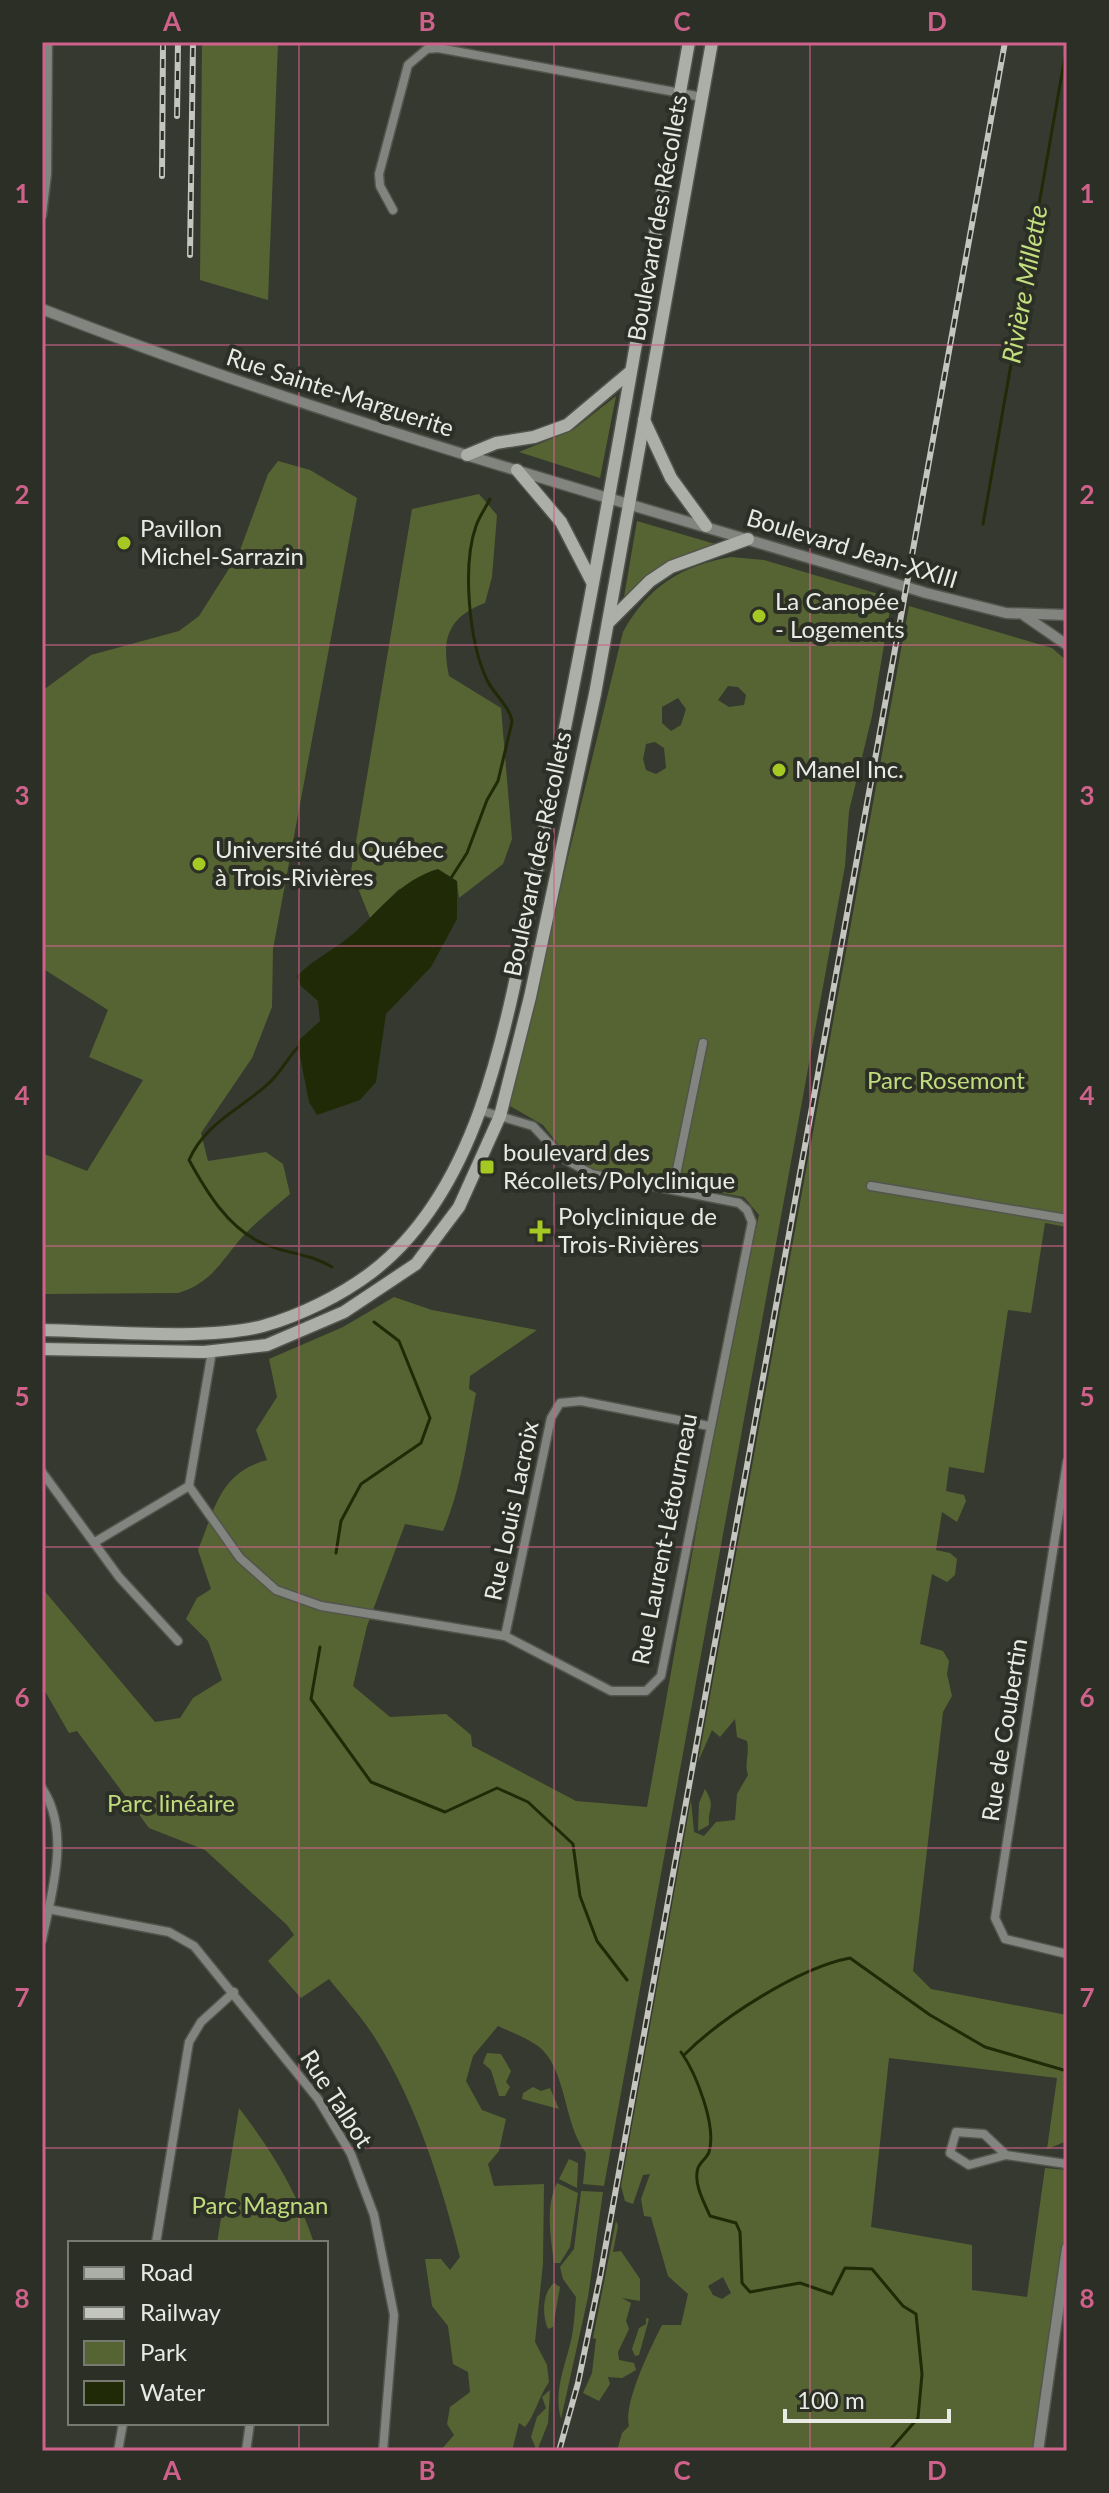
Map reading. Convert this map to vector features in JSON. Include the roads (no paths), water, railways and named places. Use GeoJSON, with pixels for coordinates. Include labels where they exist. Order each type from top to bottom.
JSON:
{"type":"FeatureCollection","features":[{"type":"Feature","properties":{"kind":"main road","name":"Boulevard des Récollets"},"geometry":{"type":"LineString","coordinates":[[42,1330],[205,1332],[262,1326],[335,1295],[371,1272],[407,1241],[439,1197],[479,1110],[511,993],[592,582],[689,42]]}},
{"type":"Feature","properties":{"kind":"main road","name":"Boulevard des Récollets"},"geometry":{"type":"LineString","coordinates":[[42,1349],[212,1351],[267,1345],[331,1318],[416,1264],[459,1207],[500,1116],[530,997],[608,623],[712,42]]}},
{"type":"Feature","properties":{"kind":"main road"},"geometry":{"type":"LineString","coordinates":[[467,455],[496,443],[534,437],[567,425],[630,372]]}},
{"type":"Feature","properties":{"kind":"main road"},"geometry":{"type":"LineString","coordinates":[[644,420],[668,473],[706,526]]}},
{"type":"Feature","properties":{"kind":"main road"},"geometry":{"type":"LineString","coordinates":[[517,470],[561,522],[592,582]]}},
{"type":"Feature","properties":{"kind":"main road"},"geometry":{"type":"LineString","coordinates":[[608,623],[650,581],[671,567],[748,539]]}},
{"type":"Feature","properties":{"kind":"street"},"geometry":{"type":"LineString","coordinates":[[42,215],[47,174],[48,42]]}},
{"type":"Feature","properties":{"kind":"street"},"geometry":{"type":"LineString","coordinates":[[393,210],[380,186],[379,174],[408,65],[427,49],[438,48],[702,97]]}},
{"type":"Feature","properties":{"kind":"street","name":"Rue Sainte-Marguerite"},"geometry":{"type":"LineString","coordinates":[[42,309],[159,355],[342,417],[629,503]]}},
{"type":"Feature","properties":{"kind":"street","name":"Boulevard Jean-XXIII"},"geometry":{"type":"LineString","coordinates":[[629,503],[949,600],[1024,615],[1067,615]]}},
{"type":"Feature","properties":{"kind":"street"},"geometry":{"type":"LineString","coordinates":[[1024,615],[1067,645]]}},
{"type":"Feature","properties":{"kind":"street"},"geometry":{"type":"LineString","coordinates":[[675,1189],[703,1043]]}},
{"type":"Feature","properties":{"kind":"street"},"geometry":{"type":"LineString","coordinates":[[479,1110],[500,1116]]}},
{"type":"Feature","properties":{"kind":"street","name":"Rue Laurent-Létourneau"},"geometry":{"type":"LineString","coordinates":[[189,1486],[240,1558],[276,1590],[321,1606],[505,1636],[611,1691],[646,1691],[661,1676],[752,1222],[747,1210],[739,1203],[592,1174],[564,1159],[533,1126],[500,1116]]}},
{"type":"Feature","properties":{"kind":"street"},"geometry":{"type":"LineString","coordinates":[[871,1186],[1067,1219]]}},
{"type":"Feature","properties":{"kind":"street"},"geometry":{"type":"LineString","coordinates":[[95,1542],[189,1486],[212,1351]]}},
{"type":"Feature","properties":{"kind":"street","name":"Rue Louis Lacroix"},"geometry":{"type":"LineString","coordinates":[[505,1636],[551,1418],[560,1403],[581,1401],[709,1426]]}},
{"type":"Feature","properties":{"kind":"street","name":"Rue de Coubertin"},"geometry":{"type":"LineString","coordinates":[[1067,1462],[995,1918],[1005,1939],[1067,1954]]}},
{"type":"Feature","properties":{"kind":"street"},"geometry":{"type":"LineString","coordinates":[[42,1472],[119,1577],[178,1641]]}},
{"type":"Feature","properties":{"kind":"street"},"geometry":{"type":"LineString","coordinates":[[42,1788],[53,1804],[59,1834],[42,1940]]}},
{"type":"Feature","properties":{"kind":"street","name":"Rue Talbot"},"geometry":{"type":"LineString","coordinates":[[48,1909],[169,1932],[194,1946],[318,2099],[351,2154],[374,2215],[394,2315],[383,2451]]}},
{"type":"Feature","properties":{"kind":"street"},"geometry":{"type":"LineString","coordinates":[[156,2241],[189,2042],[201,2022],[234,1992]]}},
{"type":"Feature","properties":{"kind":"street"},"geometry":{"type":"LineString","coordinates":[[1006,2155],[984,2134],[956,2132],[950,2153],[969,2165],[1006,2155],[1067,2164]]}},
{"type":"Feature","properties":{"kind":"street"},"geometry":{"type":"LineString","coordinates":[[1038,2451],[1067,2250]]}},
{"type":"Feature","properties":{"kind":"street"},"geometry":{"type":"LineString","coordinates":[[118,2451],[123,2425]]}},
{"type":"Feature","properties":{"kind":"street"},"geometry":{"type":"LineString","coordinates":[[246,2451],[250,2425]]}},
{"type":"Feature","properties":{"kind":"water"},"geometry":{"type":"Polygon","coordinates":[[[438,869],[457,881],[457,919],[431,967],[386,1014],[376,1082],[360,1100],[317,1115],[309,1102],[298,1041],[320,1021],[318,1001],[301,986],[297,976],[348,938],[400,889],[438,869]]]}},
{"type":"Feature","properties":{"kind":"waterway","name":"Rivière Millette"},"geometry":{"type":"LineString","coordinates":[[983,524],[1067,45]]}},
{"type":"Feature","properties":{"kind":"waterway","name":"Rivière Millette"},"geometry":{"type":"LineString","coordinates":[[451,878],[467,853],[487,800],[498,781],[512,722],[509,711],[487,680],[472,625],[469,562],[477,523],[490,499]]}},
{"type":"Feature","properties":{"kind":"waterway","name":"Rivière Millette"},"geometry":{"type":"LineString","coordinates":[[301,1044],[269,1083],[214,1126],[189,1160],[211,1196],[239,1228],[262,1243],[332,1267]]}},
{"type":"Feature","properties":{"kind":"waterway","name":"Rivière Millette"},"geometry":{"type":"LineString","coordinates":[[336,1553],[341,1521],[361,1484],[421,1443],[430,1418],[399,1341],[374,1322]]}},
{"type":"Feature","properties":{"kind":"waterway","name":"Rivière Millette"},"geometry":{"type":"LineString","coordinates":[[320,1647],[311,1699],[371,1782],[445,1812],[497,1788],[528,1802],[573,1844],[580,1896],[597,1941],[627,1980]]}},
{"type":"Feature","properties":{"kind":"waterway"},"geometry":{"type":"LineString","coordinates":[[684,2055],[761,1996],[807,1972],[850,1958],[930,2015],[985,2047],[1067,2071]]}},
{"type":"Feature","properties":{"kind":"waterway","name":"Rivière Millette"},"geometry":{"type":"LineString","coordinates":[[681,2052],[699,2086],[710,2128],[709,2152],[698,2168],[698,2186],[710,2216],[736,2223],[740,2232],[742,2283],[750,2292],[800,2283],[832,2294],[845,2268],[872,2269],[903,2306],[916,2314],[922,2374],[918,2418],[889,2451]]}},
{"type":"Feature","properties":{"kind":"railway"},"geometry":{"type":"LineString","coordinates":[[162,176],[163,42]]}},
{"type":"Feature","properties":{"kind":"railway"},"geometry":{"type":"LineString","coordinates":[[177,116],[178,42]]}},
{"type":"Feature","properties":{"kind":"railway"},"geometry":{"type":"LineString","coordinates":[[190,255],[193,42]]}},
{"type":"Feature","properties":{"kind":"railway"},"geometry":{"type":"LineString","coordinates":[[559,2451],[578,2383],[600,2277],[1005,42]]}},
{"type":"Feature","properties":{"kind":"place","name":"Pavillon Michel-Sarrazin"},"geometry":{"type":"Point","coordinates":[124,543]}},
{"type":"Feature","properties":{"kind":"place","name":"La Canopée - Logements"},"geometry":{"type":"Point","coordinates":[759,616]}},
{"type":"Feature","properties":{"kind":"place","name":"Manel Inc."},"geometry":{"type":"Point","coordinates":[779,770]}},
{"type":"Feature","properties":{"kind":"place","name":"Université du Québec à Trois-Rivières"},"geometry":{"type":"Point","coordinates":[199,864]}},
{"type":"Feature","properties":{"kind":"place","name":"boulevard des Récollets/Polyclinique"},"geometry":{"type":"Point","coordinates":[487,1167]}},
{"type":"Feature","properties":{"kind":"place","name":"Polyclinique de Trois-Rivières"},"geometry":{"type":"Point","coordinates":[540,1231]}},
{"type":"Feature","properties":{"kind":"park label","name":"Parc Rosemont"},"geometry":{"type":"Point","coordinates":[946,1081]}},
{"type":"Feature","properties":{"kind":"park label","name":"Parc linéaire"},"geometry":{"type":"Point","coordinates":[171,1804]}},
{"type":"Feature","properties":{"kind":"park label","name":"Parc Magnan"},"geometry":{"type":"Point","coordinates":[260,2206]}}]}
